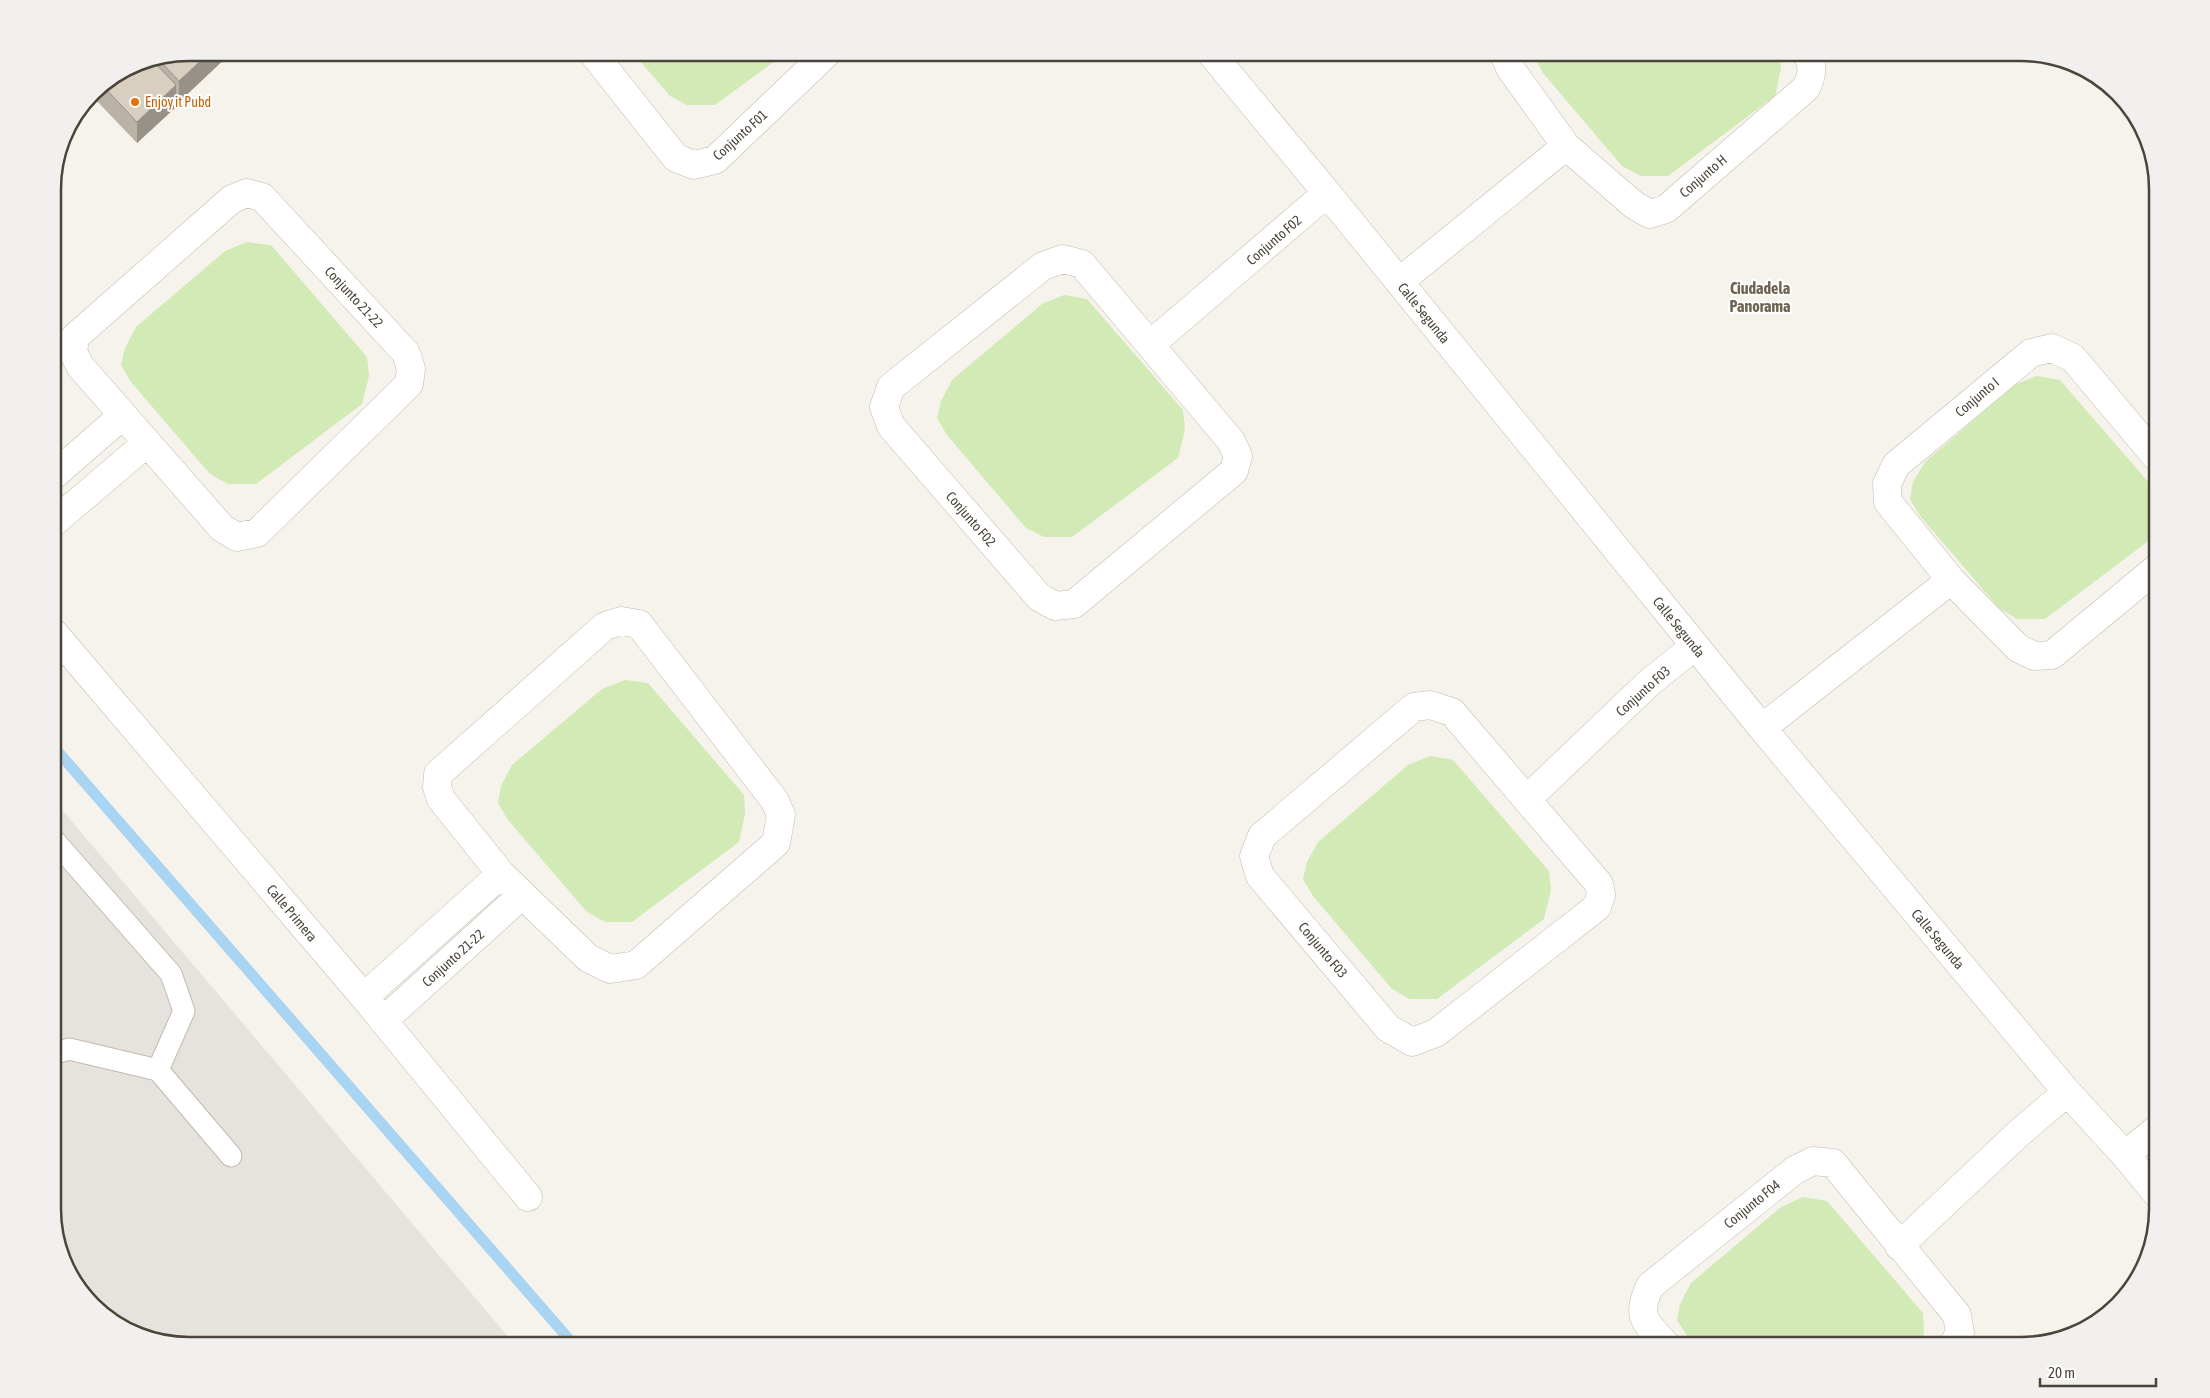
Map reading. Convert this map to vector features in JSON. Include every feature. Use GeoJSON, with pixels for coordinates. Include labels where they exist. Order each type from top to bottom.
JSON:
{"type":"FeatureCollection","features":[{"type":"Feature","properties":{"kind":"street","name":"Conjunto F01"},"geometry":{"type":"LineString","coordinates":[[599,61],[676,158],[694,165],[716,160],[819,61]]}},
{"type":"Feature","properties":{"kind":"street","name":"Calle Segunda"},"geometry":{"type":"LineString","coordinates":[[1217,61],[1762,728],[2067,1092],[2149,1183]]}},
{"type":"Feature","properties":{"kind":"street","name":"Conjunto H"},"geometry":{"type":"LineString","coordinates":[[1507,61],[1566,146],[1634,205],[1650,214],[1666,208],[1806,88],[1812,76],[1810,61]]}},
{"type":"Feature","properties":{"kind":"street"},"geometry":{"type":"LineString","coordinates":[[1399,282],[1566,146]]}},
{"type":"Feature","properties":{"kind":"street","name":"Conjunto 21-22"},"geometry":{"type":"LineString","coordinates":[[247,193],[262,197],[406,353],[411,369],[409,384],[257,533],[237,537],[222,528],[147,443],[80,366],[73,352],[75,337],[232,199],[247,193]]}},
{"type":"Feature","properties":{"kind":"street","name":"Conjunto F02"},"geometry":{"type":"LineString","coordinates":[[1151,344],[1327,193]]}},
{"type":"Feature","properties":{"kind":"street","name":"Conjunto F02"},"geometry":{"type":"LineString","coordinates":[[1063,258],[1082,264],[1151,344],[1231,440],[1238,456],[1234,471],[1074,604],[1055,606],[1039,597],[891,426],[884,407],[891,387],[1043,266],[1063,258]]}},
{"type":"Feature","properties":{"kind":"street","name":"Conjunto I"},"geometry":{"type":"LineString","coordinates":[[2149,447],[2073,358],[2052,348],[2030,353],[1896,465],[1887,484],[1888,502],[1951,580],[2018,648],[2034,656],[2052,654],[2149,575]]}},
{"type":"Feature","properties":{"kind":"street"},"geometry":{"type":"LineString","coordinates":[[62,468],[122,416]]}},
{"type":"Feature","properties":{"kind":"street"},"geometry":{"type":"LineString","coordinates":[[62,515],[147,443]]}},
{"type":"Feature","properties":{"kind":"street"},"geometry":{"type":"LineString","coordinates":[[1762,728],[1951,580]]}},
{"type":"Feature","properties":{"kind":"street"},"geometry":{"type":"LineString","coordinates":[[621,621],[639,624],[775,801],[781,815],[776,843],[636,965],[610,969],[588,958],[522,896],[501,874],[441,799],[437,787],[438,774],[605,626],[621,621]]}},
{"type":"Feature","properties":{"kind":"street","name":"Calle Primera"},"geometry":{"type":"LineString","coordinates":[[62,643],[364,997],[528,1197]]}},
{"type":"Feature","properties":{"kind":"street","name":"Conjunto F03"},"geometry":{"type":"LineString","coordinates":[[1527,799],[1651,682],[1695,646]]}},
{"type":"Feature","properties":{"kind":"street","name":"Conjunto F03"},"geometry":{"type":"LineString","coordinates":[[1430,704],[1452,712],[1527,799],[1599,884],[1601,896],[1597,907],[1436,1033],[1412,1042],[1388,1028],[1260,876],[1256,868],[1254,856],[1262,836],[1414,707],[1430,704]]}},
{"type":"Feature","properties":{"kind":"street"},"geometry":{"type":"LineString","coordinates":[[364,997],[501,874]]}},
{"type":"Feature","properties":{"kind":"street","name":"Conjunto 21-22"},"geometry":{"type":"LineString","coordinates":[[384,1021],[522,896]]}},
{"type":"Feature","properties":{"kind":"street"},"geometry":{"type":"LineString","coordinates":[[1899,1246],[2018,1134],[2067,1092]]}},
{"type":"Feature","properties":{"kind":"street"},"geometry":{"type":"LineString","coordinates":[[2125,1155],[2149,1136]]}},
{"type":"Feature","properties":{"kind":"street","name":"Conjunto F04"},"geometry":{"type":"LineString","coordinates":[[1659,1337],[1644,1319],[1642,1304],[1650,1286],[1795,1170],[1813,1161],[1833,1163],[1957,1315],[1960,1333],[1958,1337]]}},
{"type":"Feature","properties":{"kind":"lane"},"geometry":{"type":"LineString","coordinates":[[62,849],[171,974],[184,1012],[158,1070]]}},
{"type":"Feature","properties":{"kind":"lane"},"geometry":{"type":"LineString","coordinates":[[62,1051],[70,1049],[158,1070],[231,1156]]}},
{"type":"Feature","properties":{"kind":"shaded area"},"geometry":{"type":"Polygon","coordinates":[[[62,810],[508,1337],[180,1336],[148,1330],[132,1324],[105,1305],[88,1287],[78,1273],[71,1258],[62,1226],[62,810]]]}},
{"type":"Feature","properties":{"kind":"green space"},"geometry":{"type":"Polygon","coordinates":[[[640,61],[775,61],[715,105],[687,105],[670,96],[640,61]]]}},
{"type":"Feature","properties":{"kind":"green space"},"geometry":{"type":"Polygon","coordinates":[[[1537,61],[1781,61],[1781,68],[1775,96],[1668,176],[1641,176],[1622,166],[1543,73],[1537,61]]]}},
{"type":"Feature","properties":{"kind":"green space"},"geometry":{"type":"Polygon","coordinates":[[[247,242],[271,245],[367,357],[369,376],[362,404],[256,484],[228,484],[210,474],[131,382],[121,365],[125,348],[136,327],[225,251],[247,242]]]}},
{"type":"Feature","properties":{"kind":"green space"},"geometry":{"type":"Polygon","coordinates":[[[1064,295],[1087,299],[1183,410],[1185,430],[1178,458],[1072,537],[1044,537],[1026,528],[947,435],[937,418],[941,401],[952,380],[1042,304],[1064,295]]]}},
{"type":"Feature","properties":{"kind":"green space"},"geometry":{"type":"Polygon","coordinates":[[[2037,376],[2060,380],[2149,483],[2149,541],[2045,619],[2017,619],[1999,608],[1920,516],[1910,499],[1913,482],[1925,462],[2014,385],[2037,376]]]}},
{"type":"Feature","properties":{"kind":"green space"},"geometry":{"type":"Polygon","coordinates":[[[625,680],[648,683],[744,795],[745,814],[739,842],[632,922],[605,922],[587,912],[508,820],[498,803],[501,786],[512,765],[602,689],[625,680]]]}},
{"type":"Feature","properties":{"kind":"green space"},"geometry":{"type":"Polygon","coordinates":[[[1430,756],[1453,760],[1549,871],[1551,890],[1544,919],[1437,999],[1410,999],[1392,989],[1313,896],[1303,879],[1307,862],[1318,842],[1408,765],[1430,756]]]}},
{"type":"Feature","properties":{"kind":"green space"},"geometry":{"type":"Polygon","coordinates":[[[1803,1197],[1827,1201],[1923,1313],[1923,1337],[1688,1337],[1677,1320],[1680,1304],[1691,1283],[1781,1207],[1803,1197]]]}},
{"type":"Feature","properties":{"kind":"building"},"geometry":{"type":"Polygon","coordinates":[[[200,61],[179,81],[163,64],[200,61]]]}},
{"type":"Feature","properties":{"kind":"building"},"geometry":{"type":"Polygon","coordinates":[[[157,66],[176,85],[137,122],[108,91],[125,78],[157,66]]]}},
{"type":"Feature","properties":{"kind":"waterway"},"geometry":{"type":"LineString","coordinates":[[62,756],[567,1337]]}},
{"type":"Feature","properties":{"kind":"place","name":"Enjoy it Pubd"},"geometry":{"type":"Point","coordinates":[135,102]}},
{"type":"Feature","properties":{"kind":"district","name":"Ciudadela Panorama"},"geometry":{"type":"Point","coordinates":[1760,297]}}]}
